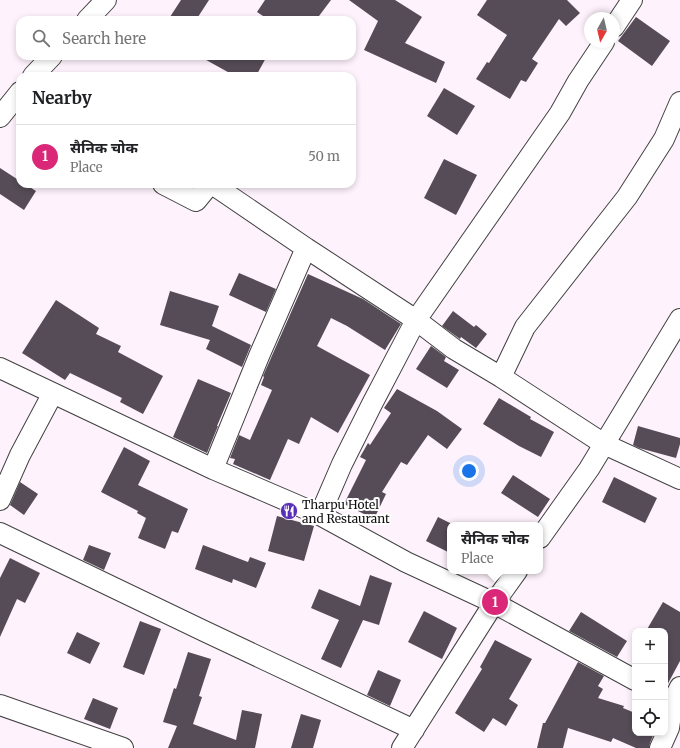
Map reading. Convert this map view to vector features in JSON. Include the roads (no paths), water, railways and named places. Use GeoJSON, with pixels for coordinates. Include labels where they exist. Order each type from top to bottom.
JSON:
{"type":"FeatureCollection","features":[{"type":"Feature","properties":{"kind":"street"},"geometry":{"type":"LineString","coordinates":[[91,16],[106,0]]}},
{"type":"Feature","properties":{"kind":"street"},"geometry":{"type":"LineString","coordinates":[[620,18],[632,0]]}},
{"type":"Feature","properties":{"kind":"street"},"geometry":{"type":"LineString","coordinates":[[320,515],[342,464],[416,320],[560,113],[600,48]]}},
{"type":"Feature","properties":{"kind":"street"},"geometry":{"type":"LineString","coordinates":[[37,72],[48,60]]}},
{"type":"Feature","properties":{"kind":"street"},"geometry":{"type":"LineString","coordinates":[[501,377],[525,327],[627,197],[664,139],[680,102]]}},
{"type":"Feature","properties":{"kind":"street"},"geometry":{"type":"LineString","coordinates":[[171,188],[196,201],[207,188]]}},
{"type":"Feature","properties":{"kind":"street"},"geometry":{"type":"LineString","coordinates":[[217,188],[416,320],[454,349],[501,377],[604,444],[680,479]]}},
{"type":"Feature","properties":{"kind":"street"},"geometry":{"type":"LineString","coordinates":[[214,469],[258,356],[306,248]]}},
{"type":"Feature","properties":{"kind":"street"},"geometry":{"type":"LineString","coordinates":[[543,534],[589,469],[680,319]]}},
{"type":"Feature","properties":{"kind":"street"},"geometry":{"type":"LineString","coordinates":[[0,368],[214,469],[320,515],[406,562],[494,603],[632,678]]}},
{"type":"Feature","properties":{"kind":"street"},"geometry":{"type":"LineString","coordinates":[[0,500],[20,455],[53,393]]}},
{"type":"Feature","properties":{"kind":"street"},"geometry":{"type":"LineString","coordinates":[[0,533],[414,730]]}},
{"type":"Feature","properties":{"kind":"street"},"geometry":{"type":"LineString","coordinates":[[402,748],[494,603],[515,574]]}},
{"type":"Feature","properties":{"kind":"street"},"geometry":{"type":"LineString","coordinates":[[660,748],[669,728],[675,697]]}},
{"type":"Feature","properties":{"kind":"street"},"geometry":{"type":"LineString","coordinates":[[0,705],[123,748]]}},
{"type":"Feature","properties":{"kind":"place","name":"Tharpu Hotel and Restaurant"},"geometry":{"type":"Point","coordinates":[289,511]}},
{"type":"Feature","properties":{"kind":"place","name":"सैनिक चोक"},"geometry":{"type":"Point","coordinates":[495,602]}}]}
